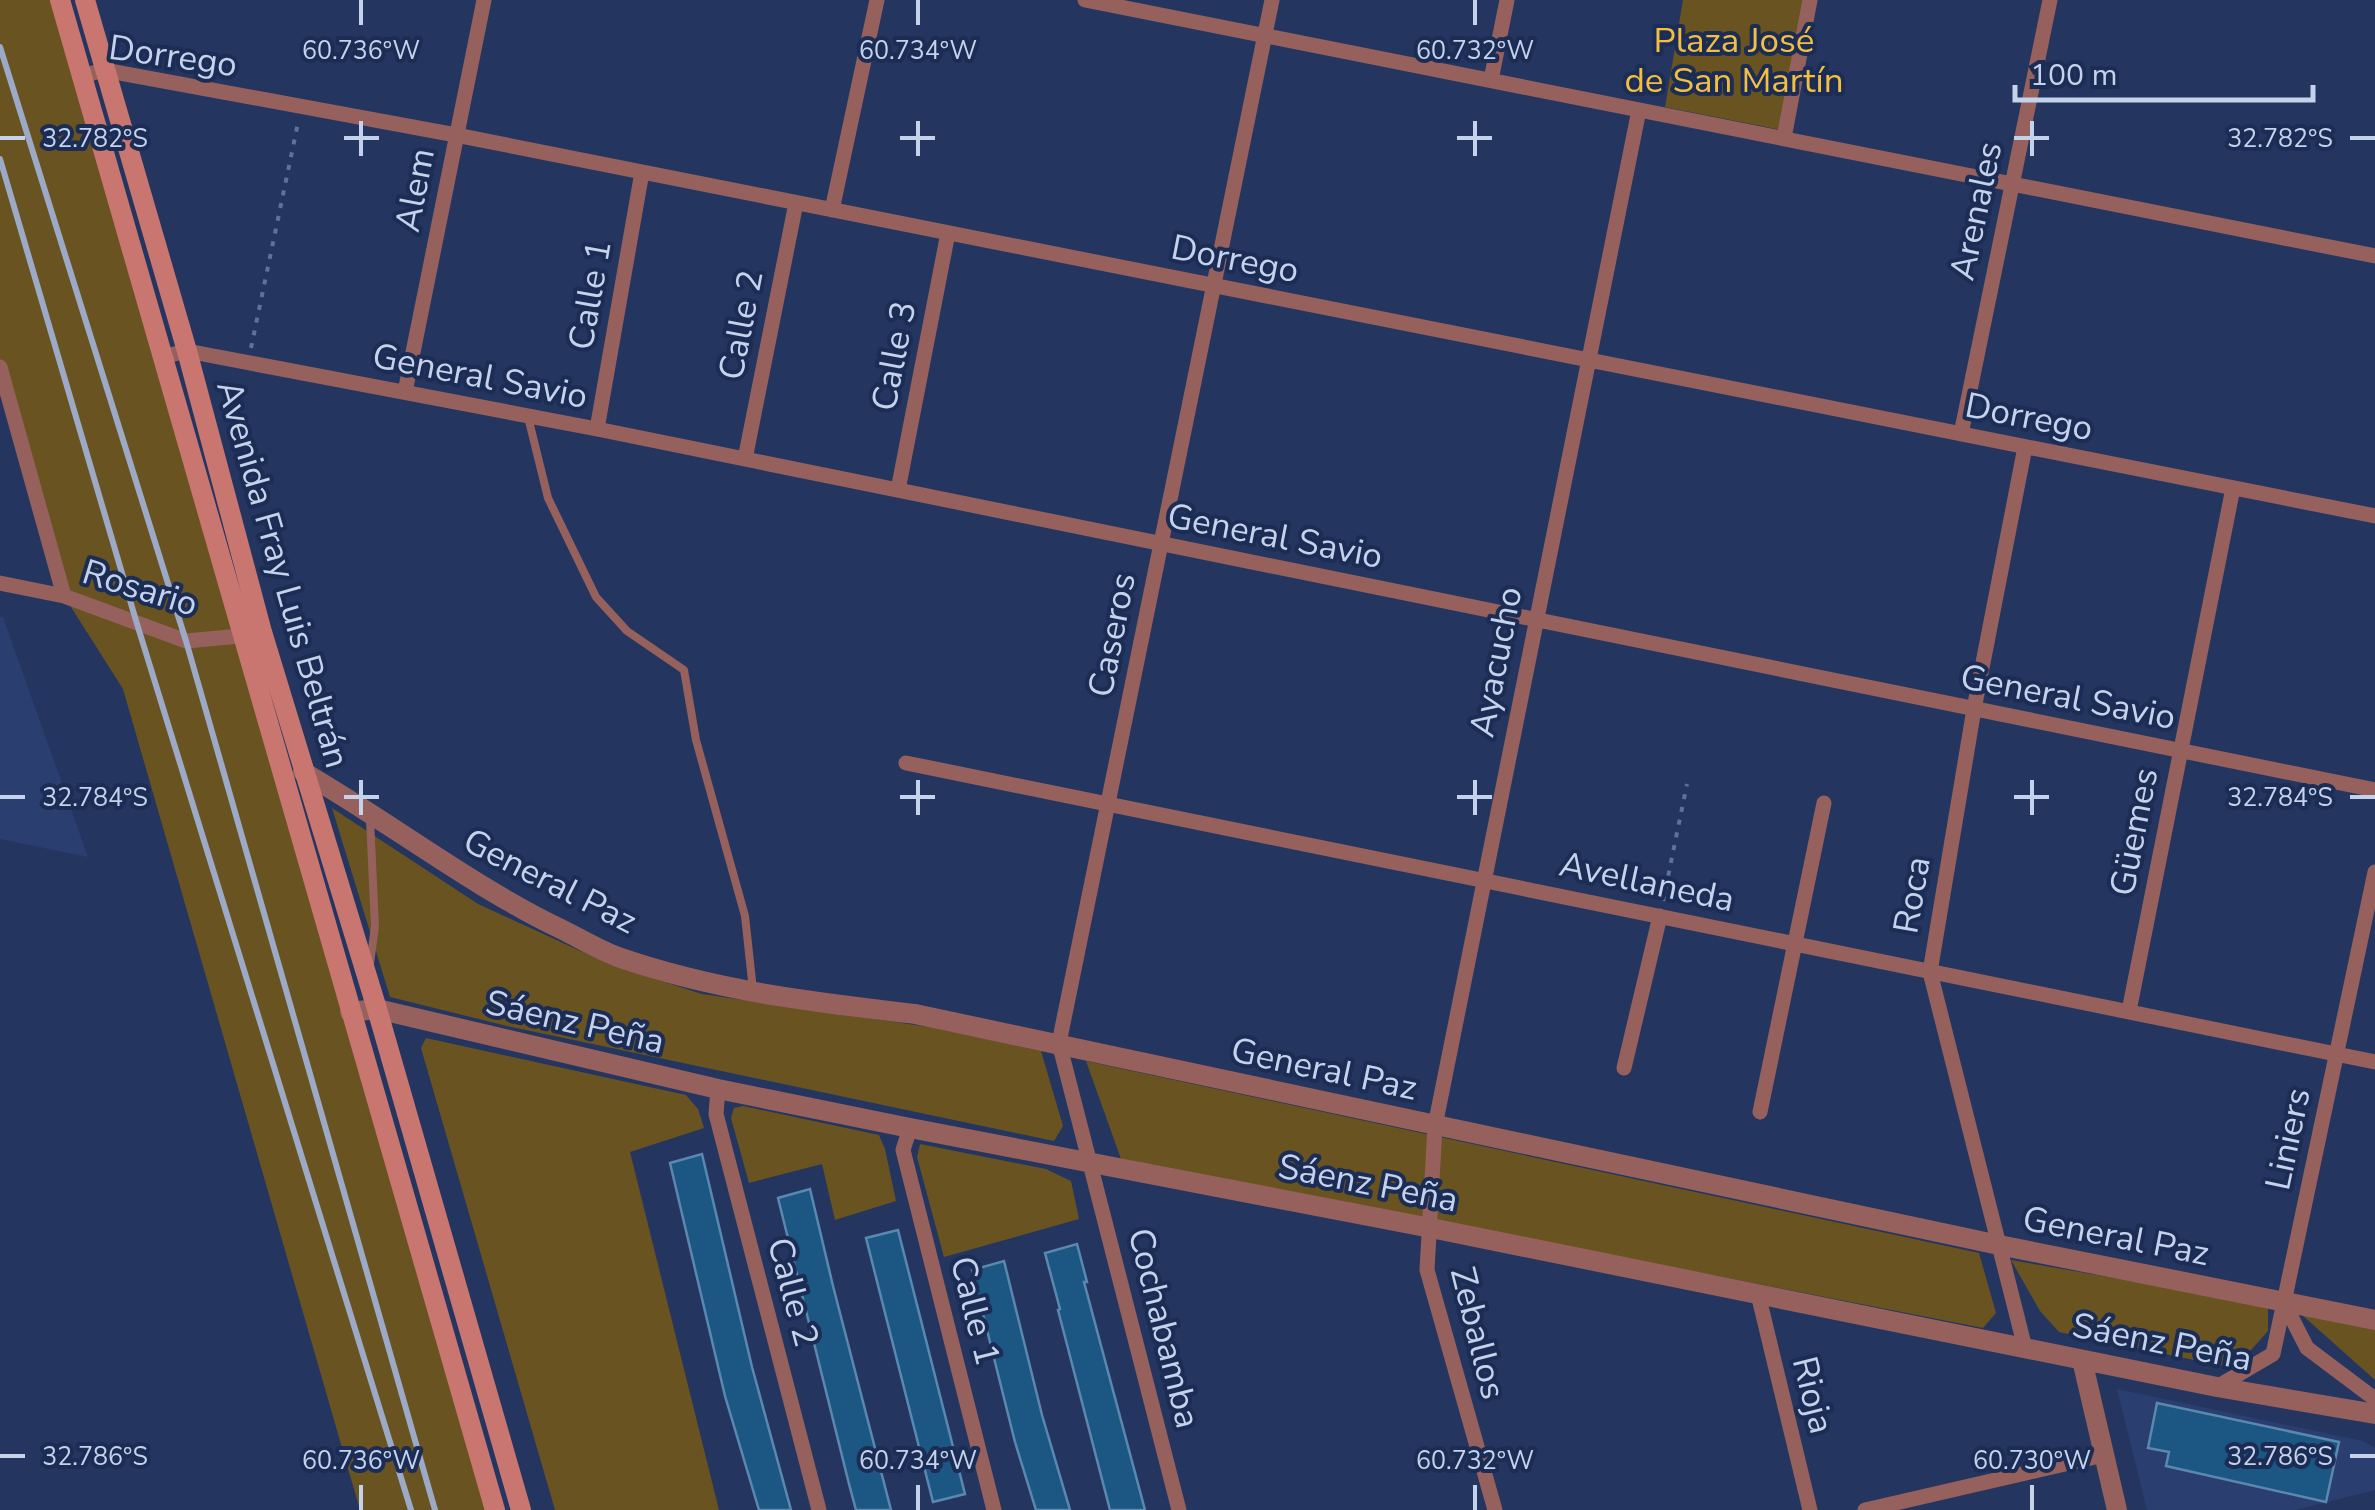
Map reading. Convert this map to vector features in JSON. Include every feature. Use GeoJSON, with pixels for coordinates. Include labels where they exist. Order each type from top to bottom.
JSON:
{"type":"FeatureCollection","features":[{"type":"Feature","properties":{"kind":"main road","name":"Avenida Fray Luis Beltrán"},"geometry":{"type":"LineString","coordinates":[[60,0],[161,357],[252,634],[304,772],[378,1009],[521,1510]]}},
{"type":"Feature","properties":{"kind":"main road","name":"Avenida Fray Luis Beltrán"},"geometry":{"type":"LineString","coordinates":[[85,0],[187,351],[252,634],[350,1012],[495,1510]]}},
{"type":"Feature","properties":{"kind":"street","name":"Alem"},"geometry":{"type":"LineString","coordinates":[[405,392],[484,0]]}},
{"type":"Feature","properties":{"kind":"street"},"geometry":{"type":"LineString","coordinates":[[832,210],[877,0]]}},
{"type":"Feature","properties":{"kind":"street"},"geometry":{"type":"LineString","coordinates":[[1085,0],[2375,256]]}},
{"type":"Feature","properties":{"kind":"street","name":"Caseros"},"geometry":{"type":"LineString","coordinates":[[1090,1162],[1059,1044],[1272,0]]}},
{"type":"Feature","properties":{"kind":"street"},"geometry":{"type":"LineString","coordinates":[[1491,80],[1507,0]]}},
{"type":"Feature","properties":{"kind":"street"},"geometry":{"type":"LineString","coordinates":[[1784,138],[1810,0]]}},
{"type":"Feature","properties":{"kind":"street","name":"Arenales"},"geometry":{"type":"LineString","coordinates":[[1961,434],[2050,0]]}},
{"type":"Feature","properties":{"kind":"street","name":"Dorrego"},"geometry":{"type":"LineString","coordinates":[[82,76],[104,70],[456,135],[2375,516]]}},
{"type":"Feature","properties":{"kind":"street","name":"Ayacucho"},"geometry":{"type":"LineString","coordinates":[[1431,1228],[1434,1126],[1639,110]]}},
{"type":"Feature","properties":{"kind":"street","name":"Calle 1"},"geometry":{"type":"LineString","coordinates":[[597,429],[642,172]]}},
{"type":"Feature","properties":{"kind":"street","name":"Calle 2"},"geometry":{"type":"LineString","coordinates":[[745,459],[796,203]]}},
{"type":"Feature","properties":{"kind":"street","name":"Calle 3"},"geometry":{"type":"LineString","coordinates":[[898,490],[948,233]]}},
{"type":"Feature","properties":{"kind":"street","name":"General Savio"},"geometry":{"type":"LineString","coordinates":[[161,357],[187,351],[597,429],[2375,790]]}},
{"type":"Feature","properties":{"kind":"street"},"geometry":{"type":"LineString","coordinates":[[0,367],[64,596]]}},
{"type":"Feature","properties":{"kind":"street","name":"Roca"},"geometry":{"type":"LineString","coordinates":[[2025,447],[1974,708],[1930,972],[2025,1348]]}},
{"type":"Feature","properties":{"kind":"street","name":"Güemes"},"geometry":{"type":"LineString","coordinates":[[2129,1012],[2232,488]]}},
{"type":"Feature","properties":{"kind":"street","name":"Rosario"},"geometry":{"type":"LineString","coordinates":[[0,582],[64,596],[186,641],[252,634]]}},
{"type":"Feature","properties":{"kind":"street","name":"Avellaneda"},"geometry":{"type":"LineString","coordinates":[[906,763],[2375,1062]]}},
{"type":"Feature","properties":{"kind":"street","name":"General Paz"},"geometry":{"type":"LineString","coordinates":[[304,772],[513,906],[616,956],[753,994],[915,1014],[1999,1246],[2375,1320]]}},
{"type":"Feature","properties":{"kind":"street"},"geometry":{"type":"LineString","coordinates":[[1760,1112],[1824,802]]}},
{"type":"Feature","properties":{"kind":"street","name":"Liniers"},"geometry":{"type":"LineString","coordinates":[[2217,1387],[2273,1354],[2375,872]]}},
{"type":"Feature","properties":{"kind":"street"},"geometry":{"type":"LineString","coordinates":[[1624,1068],[1660,916]]}},
{"type":"Feature","properties":{"kind":"street","name":"Sáenz Peña"},"geometry":{"type":"LineString","coordinates":[[350,1012],[378,1009],[910,1128],[1431,1228],[2217,1387],[2375,1414]]}},
{"type":"Feature","properties":{"kind":"street","name":"Calle 2"},"geometry":{"type":"LineString","coordinates":[[718,1088],[716,1114],[820,1510]]}},
{"type":"Feature","properties":{"kind":"street","name":"Calle 1"},"geometry":{"type":"LineString","coordinates":[[910,1128],[903,1150],[994,1510]]}},
{"type":"Feature","properties":{"kind":"street","name":"Cochabamba"},"geometry":{"type":"LineString","coordinates":[[1090,1162],[1179,1510]]}},
{"type":"Feature","properties":{"kind":"street","name":"Zeballos"},"geometry":{"type":"LineString","coordinates":[[1431,1228],[1426,1270],[1495,1510]]}},
{"type":"Feature","properties":{"kind":"street","name":"Rioja"},"geometry":{"type":"LineString","coordinates":[[1758,1294],[1810,1510]]}},
{"type":"Feature","properties":{"kind":"street"},"geometry":{"type":"LineString","coordinates":[[2284,1302],[2307,1348],[2375,1399]]}},
{"type":"Feature","properties":{"kind":"street"},"geometry":{"type":"LineString","coordinates":[[2082,1360],[2117,1510]]}},
{"type":"Feature","properties":{"kind":"street"},"geometry":{"type":"LineString","coordinates":[[1864,1510],[2104,1456]]}},
{"type":"Feature","properties":{"kind":"lane"},"geometry":{"type":"LineString","coordinates":[[528,416],[548,498],[596,596],[627,631],[684,670],[696,740],[745,916],[753,994]]}},
{"type":"Feature","properties":{"kind":"lane"},"geometry":{"type":"LineString","coordinates":[[368,978],[375,926],[370,813]]}},
{"type":"Feature","properties":{"kind":"path"},"geometry":{"type":"LineString","coordinates":[[248,363],[301,106]]}},
{"type":"Feature","properties":{"kind":"path"},"geometry":{"type":"LineString","coordinates":[[1660,916],[1688,784]]}},
{"type":"Feature","properties":{"kind":"shaded area"},"geometry":{"type":"Polygon","coordinates":[[[3,617],[88,857],[0,839],[3,617]]]}},
{"type":"Feature","properties":{"kind":"shaded area"},"geometry":{"type":"Polygon","coordinates":[[[2117,1389],[2363,1441],[2375,1448],[2375,1490],[2296,1510],[2147,1510],[2117,1389]]]}},
{"type":"Feature","properties":{"kind":"green space"},"geometry":{"type":"Polygon","coordinates":[[[0,0],[60,0],[495,1510],[360,1510],[123,689],[64,596],[0,367],[0,0]]]}},
{"type":"Feature","properties":{"kind":"green space","name":"Plaza José de San Martín"},"geometry":{"type":"Polygon","coordinates":[[[1683,0],[1805,0],[1781,130],[1665,107],[1683,0]]]}},
{"type":"Feature","properties":{"kind":"green space"},"geometry":{"type":"Polygon","coordinates":[[[332,808],[478,904],[611,965],[702,994],[929,1027],[1041,1051],[1063,1126],[1054,1141],[507,1026],[390,997],[332,808]]]}},
{"type":"Feature","properties":{"kind":"green space"},"geometry":{"type":"Polygon","coordinates":[[[426,1038],[686,1095],[698,1109],[704,1128],[630,1152],[719,1510],[555,1510],[421,1048],[426,1038]]]}},
{"type":"Feature","properties":{"kind":"green space"},"geometry":{"type":"Polygon","coordinates":[[[1086,1061],[1979,1253],[1996,1313],[1983,1328],[1121,1159],[1086,1061]]]}},
{"type":"Feature","properties":{"kind":"green space"},"geometry":{"type":"Polygon","coordinates":[[[743,1106],[879,1135],[896,1201],[835,1220],[822,1164],[749,1183],[731,1118],[734,1108],[743,1106]]]}},
{"type":"Feature","properties":{"kind":"green space"},"geometry":{"type":"Polygon","coordinates":[[[920,1144],[1046,1169],[1071,1181],[1079,1219],[944,1257],[917,1157],[920,1144]]]}},
{"type":"Feature","properties":{"kind":"green space"},"geometry":{"type":"Polygon","coordinates":[[[2011,1260],[2268,1305],[2268,1331],[2251,1350],[2223,1366],[2059,1332],[2040,1311],[2011,1260]]]}},
{"type":"Feature","properties":{"kind":"green space"},"geometry":{"type":"Polygon","coordinates":[[[2301,1314],[2375,1328],[2375,1380],[2301,1314]]]}},
{"type":"Feature","properties":{"kind":"building"},"geometry":{"type":"Polygon","coordinates":[[[702,1154],[752,1367],[791,1510],[759,1510],[725,1396],[670,1163],[702,1154]]]}},
{"type":"Feature","properties":{"kind":"building"},"geometry":{"type":"Polygon","coordinates":[[[810,1189],[891,1510],[856,1510],[849,1484],[778,1198],[810,1189]]]}},
{"type":"Feature","properties":{"kind":"building"},"geometry":{"type":"Polygon","coordinates":[[[898,1230],[965,1494],[933,1502],[866,1238],[898,1230]]]}},
{"type":"Feature","properties":{"kind":"building"},"geometry":{"type":"Polygon","coordinates":[[[1077,1244],[1145,1510],[1110,1510],[1058,1310],[1045,1253],[1077,1244]]]}},
{"type":"Feature","properties":{"kind":"building"},"geometry":{"type":"Polygon","coordinates":[[[1004,1261],[1070,1510],[1036,1510],[1015,1442],[972,1270],[1004,1261]]]}},
{"type":"Feature","properties":{"kind":"building"},"geometry":{"type":"Polygon","coordinates":[[[2157,1403],[2339,1442],[2326,1502],[2166,1466],[2169,1452],[2148,1448],[2157,1403]]]}},
{"type":"Feature","properties":{"kind":"railway"},"geometry":{"type":"LineString","coordinates":[[0,47],[186,641],[435,1510]]}},
{"type":"Feature","properties":{"kind":"railway"},"geometry":{"type":"LineString","coordinates":[[0,159],[137,624],[411,1510]]}}]}
